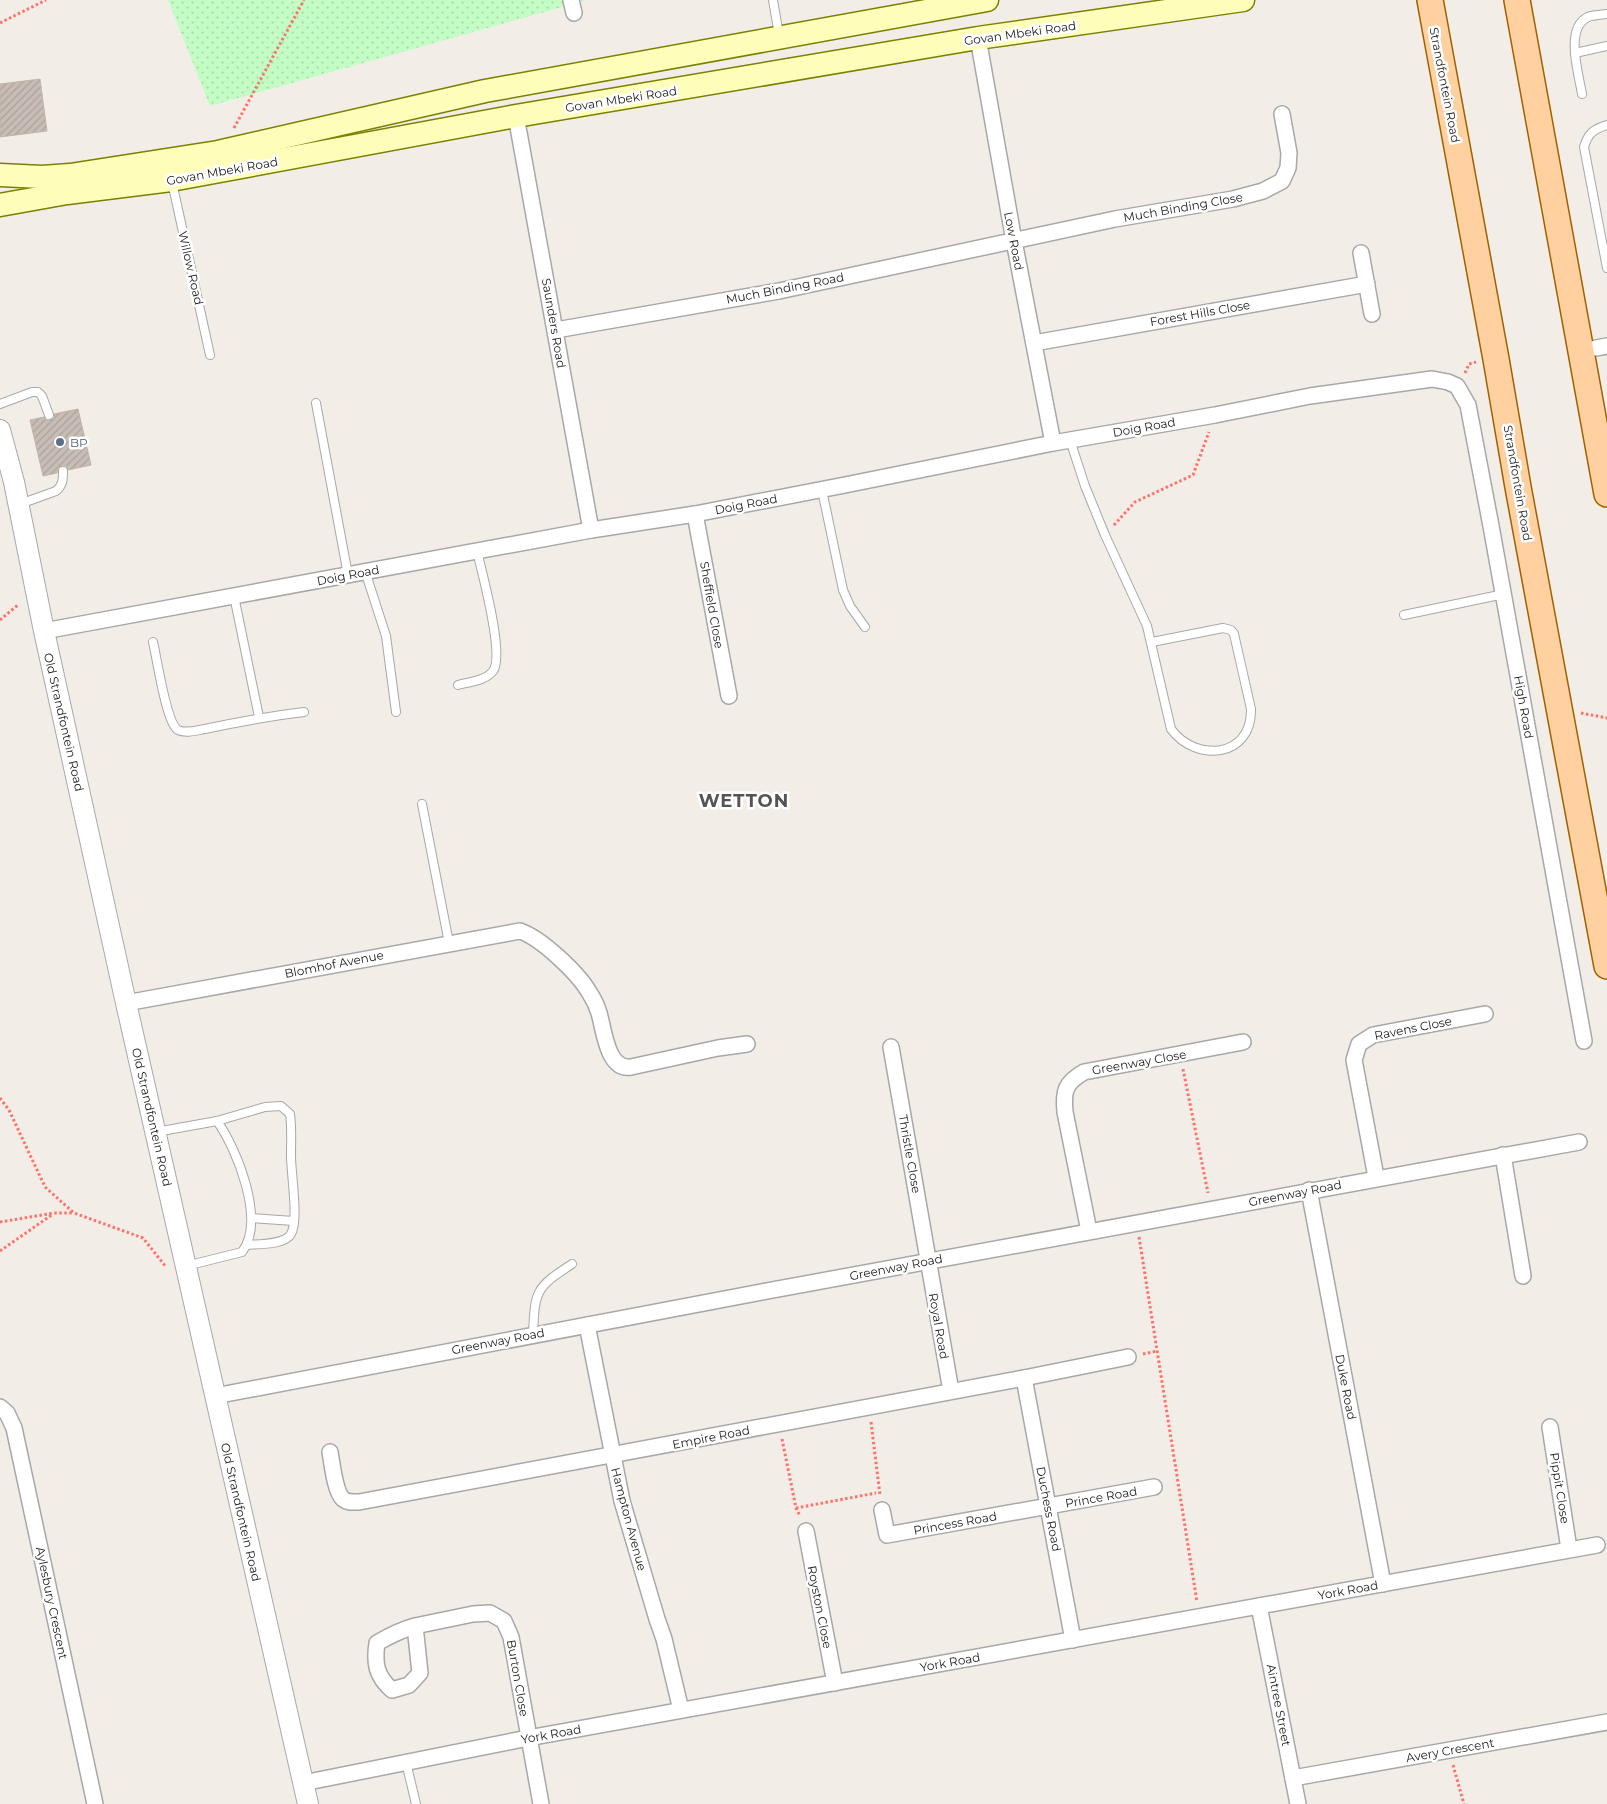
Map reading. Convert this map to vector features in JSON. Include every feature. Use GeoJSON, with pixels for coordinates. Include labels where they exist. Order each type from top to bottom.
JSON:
{"type":"FeatureCollection","features":[{"type":"Feature","properties":{"kind":"main road","name":"Govan Mbeki Road"},"geometry":{"type":"LineString","coordinates":[[0,205],[67,193],[171,180],[516,116],[978,38],[1243,0]]}},
{"type":"Feature","properties":{"kind":"main road","name":"Strandfontein Road"},"geometry":{"type":"LineString","coordinates":[[1430,0],[1607,966]]}},
{"type":"Feature","properties":{"kind":"main road"},"geometry":{"type":"LineString","coordinates":[[1517,0],[1607,494]]}},
{"type":"Feature","properties":{"kind":"main road","name":"Govan Mbeki Road"},"geometry":{"type":"LineString","coordinates":[[0,174],[42,177],[218,152],[485,91],[976,1]]}},
{"type":"Feature","properties":{"kind":"street","name":"Low Road"},"geometry":{"type":"LineString","coordinates":[[978,38],[1014,242],[1053,443]]}},
{"type":"Feature","properties":{"kind":"street","name":"Much Binding Close"},"geometry":{"type":"LineString","coordinates":[[1014,242],[1115,219],[1233,199],[1263,191],[1282,181],[1288,168],[1289,153],[1282,114]]}},
{"type":"Feature","properties":{"kind":"street","name":"Saunders Road"},"geometry":{"type":"LineString","coordinates":[[516,116],[592,530]]}},
{"type":"Feature","properties":{"kind":"street","name":"Much Binding Road"},"geometry":{"type":"LineString","coordinates":[[556,330],[778,291],[1014,242]]}},
{"type":"Feature","properties":{"kind":"street"},"geometry":{"type":"LineString","coordinates":[[1361,253],[1372,314]]}},
{"type":"Feature","properties":{"kind":"street","name":"Forest Hills Close"},"geometry":{"type":"LineString","coordinates":[[1034,343],[1367,284]]}},
{"type":"Feature","properties":{"kind":"street","name":"Doig Road"},"geometry":{"type":"LineString","coordinates":[[44,631],[592,530],[695,514],[1053,443],[1215,415],[1310,396],[1432,379],[1448,382]]}},
{"type":"Feature","properties":{"kind":"street","name":"High Road"},"geometry":{"type":"LineString","coordinates":[[1448,382],[1457,386],[1468,405],[1504,594],[1584,1041]]}},
{"type":"Feature","properties":{"kind":"street","name":"Old Strandfontein Road"},"geometry":{"type":"LineString","coordinates":[[0,430],[7,485],[18,505],[44,631],[156,1132],[178,1269],[215,1396],[308,1804]]}},
{"type":"Feature","properties":{"kind":"street","name":"Sheffield Close"},"geometry":{"type":"LineString","coordinates":[[695,514],[729,696]]}},
{"type":"Feature","properties":{"kind":"street","name":"Blomhof Avenue"},"geometry":{"type":"LineString","coordinates":[[126,1003],[514,931],[528,934],[574,972],[589,991],[599,1014],[608,1048],[621,1066],[626,1068],[718,1048],[747,1044]]}},
{"type":"Feature","properties":{"kind":"street","name":"Ravens Close"},"geometry":{"type":"LineString","coordinates":[[1376,1177],[1354,1060],[1359,1044],[1373,1035],[1485,1014]]}},
{"type":"Feature","properties":{"kind":"street","name":"Greenway Close"},"geometry":{"type":"LineString","coordinates":[[1089,1231],[1065,1112],[1066,1087],[1072,1079],[1084,1072],[1243,1042]]}},
{"type":"Feature","properties":{"kind":"street","name":"Thristle Close"},"geometry":{"type":"LineString","coordinates":[[891,1047],[914,1174],[927,1261]]}},
{"type":"Feature","properties":{"kind":"street","name":"Greenway Road"},"geometry":{"type":"LineString","coordinates":[[215,1396],[532,1334],[1376,1177],[1579,1142]]}},
{"type":"Feature","properties":{"kind":"street"},"geometry":{"type":"LineString","coordinates":[[1503,1155],[1524,1276]]}},
{"type":"Feature","properties":{"kind":"street","name":"Duke Road"},"geometry":{"type":"LineString","coordinates":[[1309,1190],[1383,1584]]}},
{"type":"Feature","properties":{"kind":"street","name":"Royal Road"},"geometry":{"type":"LineString","coordinates":[[927,1261],[951,1391]]}},
{"type":"Feature","properties":{"kind":"street","name":"Hampton Avenue"},"geometry":{"type":"LineString","coordinates":[[587,1325],[622,1501],[664,1639],[681,1710]]}},
{"type":"Feature","properties":{"kind":"street","name":"Empire Road"},"geometry":{"type":"LineString","coordinates":[[330,1452],[338,1491],[343,1499],[359,1502],[1128,1357]]}},
{"type":"Feature","properties":{"kind":"street","name":"Duchess Road"},"geometry":{"type":"LineString","coordinates":[[1024,1378],[1073,1640]]}},
{"type":"Feature","properties":{"kind":"street","name":"Aylesbury Crescent"},"geometry":{"type":"LineString","coordinates":[[0,1406],[7,1413],[14,1428],[95,1804]]}},
{"type":"Feature","properties":{"kind":"street","name":"Pippit Close"},"geometry":{"type":"LineString","coordinates":[[1550,1427],[1569,1549]]}},
{"type":"Feature","properties":{"kind":"street","name":"Prince Road"},"geometry":{"type":"LineString","coordinates":[[1049,1506],[1154,1487]]}},
{"type":"Feature","properties":{"kind":"street","name":"Princess Road"},"geometry":{"type":"LineString","coordinates":[[882,1510],[887,1535],[1049,1506]]}},
{"type":"Feature","properties":{"kind":"street","name":"Royston Close"},"geometry":{"type":"LineString","coordinates":[[806,1531],[835,1683]]}},
{"type":"Feature","properties":{"kind":"street","name":"York Road"},"geometry":{"type":"LineString","coordinates":[[303,1783],[528,1738],[1597,1545]]}},
{"type":"Feature","properties":{"kind":"street","name":"Aintree Street"},"geometry":{"type":"LineString","coordinates":[[1259,1606],[1298,1804]]}},
{"type":"Feature","properties":{"kind":"street","name":"Burton Close"},"geometry":{"type":"LineString","coordinates":[[415,1626],[473,1614],[490,1613],[504,1621],[511,1637],[541,1804]]}},
{"type":"Feature","properties":{"kind":"street","name":"Avery Crescent"},"geometry":{"type":"LineString","coordinates":[[1293,1778],[1607,1722]]}},
{"type":"Feature","properties":{"kind":"lane"},"geometry":{"type":"LineString","coordinates":[[773,0],[780,37]]}},
{"type":"Feature","properties":{"kind":"lane"},"geometry":{"type":"LineString","coordinates":[[1582,94],[1574,39],[1580,24],[1588,18],[1607,14]]}},
{"type":"Feature","properties":{"kind":"lane"},"geometry":{"type":"LineString","coordinates":[[1575,53],[1607,46]]}},
{"type":"Feature","properties":{"kind":"lane"},"geometry":{"type":"LineString","coordinates":[[1607,125],[1593,130],[1586,138],[1584,147],[1607,268]]}},
{"type":"Feature","properties":{"kind":"lane","name":"Willow Road"},"geometry":{"type":"LineString","coordinates":[[171,180],[210,355]]}},
{"type":"Feature","properties":{"kind":"lane"},"geometry":{"type":"LineString","coordinates":[[0,404],[32,392],[38,392],[42,396],[49,415]]}},
{"type":"Feature","properties":{"kind":"lane"},"geometry":{"type":"LineString","coordinates":[[316,404],[348,575]]}},
{"type":"Feature","properties":{"kind":"lane"},"geometry":{"type":"LineString","coordinates":[[1070,440],[1106,535],[1147,626],[1171,729],[1176,736],[1191,746],[1207,752],[1224,749],[1242,738],[1251,718],[1251,710],[1234,634],[1231,630],[1223,628],[1152,642]]}},
{"type":"Feature","properties":{"kind":"lane"},"geometry":{"type":"LineString","coordinates":[[18,505],[56,491],[63,480],[63,471]]}},
{"type":"Feature","properties":{"kind":"lane"},"geometry":{"type":"LineString","coordinates":[[822,490],[843,590],[850,606],[865,627]]}},
{"type":"Feature","properties":{"kind":"lane"},"geometry":{"type":"LineString","coordinates":[[458,686],[484,679],[493,670],[497,657],[497,642],[477,551]]}},
{"type":"Feature","properties":{"kind":"lane"},"geometry":{"type":"LineString","coordinates":[[365,571],[386,636],[396,712]]}},
{"type":"Feature","properties":{"kind":"lane"},"geometry":{"type":"LineString","coordinates":[[1404,615],[1504,594]]}},
{"type":"Feature","properties":{"kind":"lane"},"geometry":{"type":"LineString","coordinates":[[234,596],[258,717]]}},
{"type":"Feature","properties":{"kind":"lane"},"geometry":{"type":"LineString","coordinates":[[153,642],[167,707],[172,721],[178,730],[185,732],[258,717],[304,712]]}},
{"type":"Feature","properties":{"kind":"lane"},"geometry":{"type":"LineString","coordinates":[[422,804],[449,943]]}},
{"type":"Feature","properties":{"kind":"lane"},"geometry":{"type":"LineString","coordinates":[[156,1132],[216,1121],[265,1107],[281,1106],[290,1114],[294,1221],[291,1234],[286,1239],[273,1243],[247,1245]]}},
{"type":"Feature","properties":{"kind":"lane"},"geometry":{"type":"LineString","coordinates":[[178,1269],[242,1252],[247,1245],[252,1218],[246,1191],[235,1154],[226,1134],[216,1121]]}},
{"type":"Feature","properties":{"kind":"lane"},"geometry":{"type":"LineString","coordinates":[[252,1218],[294,1221]]}},
{"type":"Feature","properties":{"kind":"lane"},"geometry":{"type":"LineString","coordinates":[[532,1334],[534,1303],[539,1292],[547,1280],[572,1264]]}},
{"type":"Feature","properties":{"kind":"lane"},"geometry":{"type":"LineString","coordinates":[[406,1762],[416,1804]]}},
{"type":"Feature","properties":{"kind":"path"},"geometry":{"type":"LineString","coordinates":[[0,23],[46,0]]}},
{"type":"Feature","properties":{"kind":"path"},"geometry":{"type":"LineString","coordinates":[[230,135],[304,0]]}},
{"type":"Feature","properties":{"kind":"path"},"geometry":{"type":"LineString","coordinates":[[1106,535],[1134,502],[1193,474],[1215,415]]}},
{"type":"Feature","properties":{"kind":"path"},"geometry":{"type":"LineString","coordinates":[[0,620],[22,602]]}},
{"type":"Feature","properties":{"kind":"path"},"geometry":{"type":"LineString","coordinates":[[1180,1054],[1210,1208]]}},
{"type":"Feature","properties":{"kind":"path"},"geometry":{"type":"LineString","coordinates":[[0,1098],[9,1110],[44,1187],[74,1213]]}},
{"type":"Feature","properties":{"kind":"path"},"geometry":{"type":"LineString","coordinates":[[0,1251],[54,1213]]}},
{"type":"Feature","properties":{"kind":"path"},"geometry":{"type":"LineString","coordinates":[[0,1222],[54,1213],[74,1213],[143,1238],[178,1269]]}},
{"type":"Feature","properties":{"kind":"path"},"geometry":{"type":"LineString","coordinates":[[1135,1222],[1140,1237],[1199,1617]]}},
{"type":"Feature","properties":{"kind":"path"},"geometry":{"type":"LineString","coordinates":[[870,1407],[882,1510]]}},
{"type":"Feature","properties":{"kind":"path"},"geometry":{"type":"LineString","coordinates":[[779,1424],[796,1508],[879,1492]]}},
{"type":"Feature","properties":{"kind":"path"},"geometry":{"type":"LineString","coordinates":[[1449,1750],[1464,1804]]}},
{"type":"Feature","properties":{"kind":"green space"},"geometry":{"type":"Polygon","coordinates":[[[168,0],[584,0],[584,1],[210,106],[168,0]]]}},
{"type":"Feature","properties":{"kind":"building"},"geometry":{"type":"Polygon","coordinates":[[[40,79],[47,131],[0,137],[0,84],[40,79]]]}},
{"type":"Feature","properties":{"kind":"building"},"geometry":{"type":"Polygon","coordinates":[[[78,409],[91,465],[68,470],[63,465],[58,468],[57,473],[43,476],[30,420],[44,417],[46,420],[50,420],[54,418],[54,414],[78,409]]]}},
{"type":"Feature","properties":{"kind":"place","name":"BP"},"geometry":{"type":"Point","coordinates":[60,442]}},
{"type":"Feature","properties":{"kind":"district","name":"WETTON"},"geometry":{"type":"Point","coordinates":[744,801]}}]}
